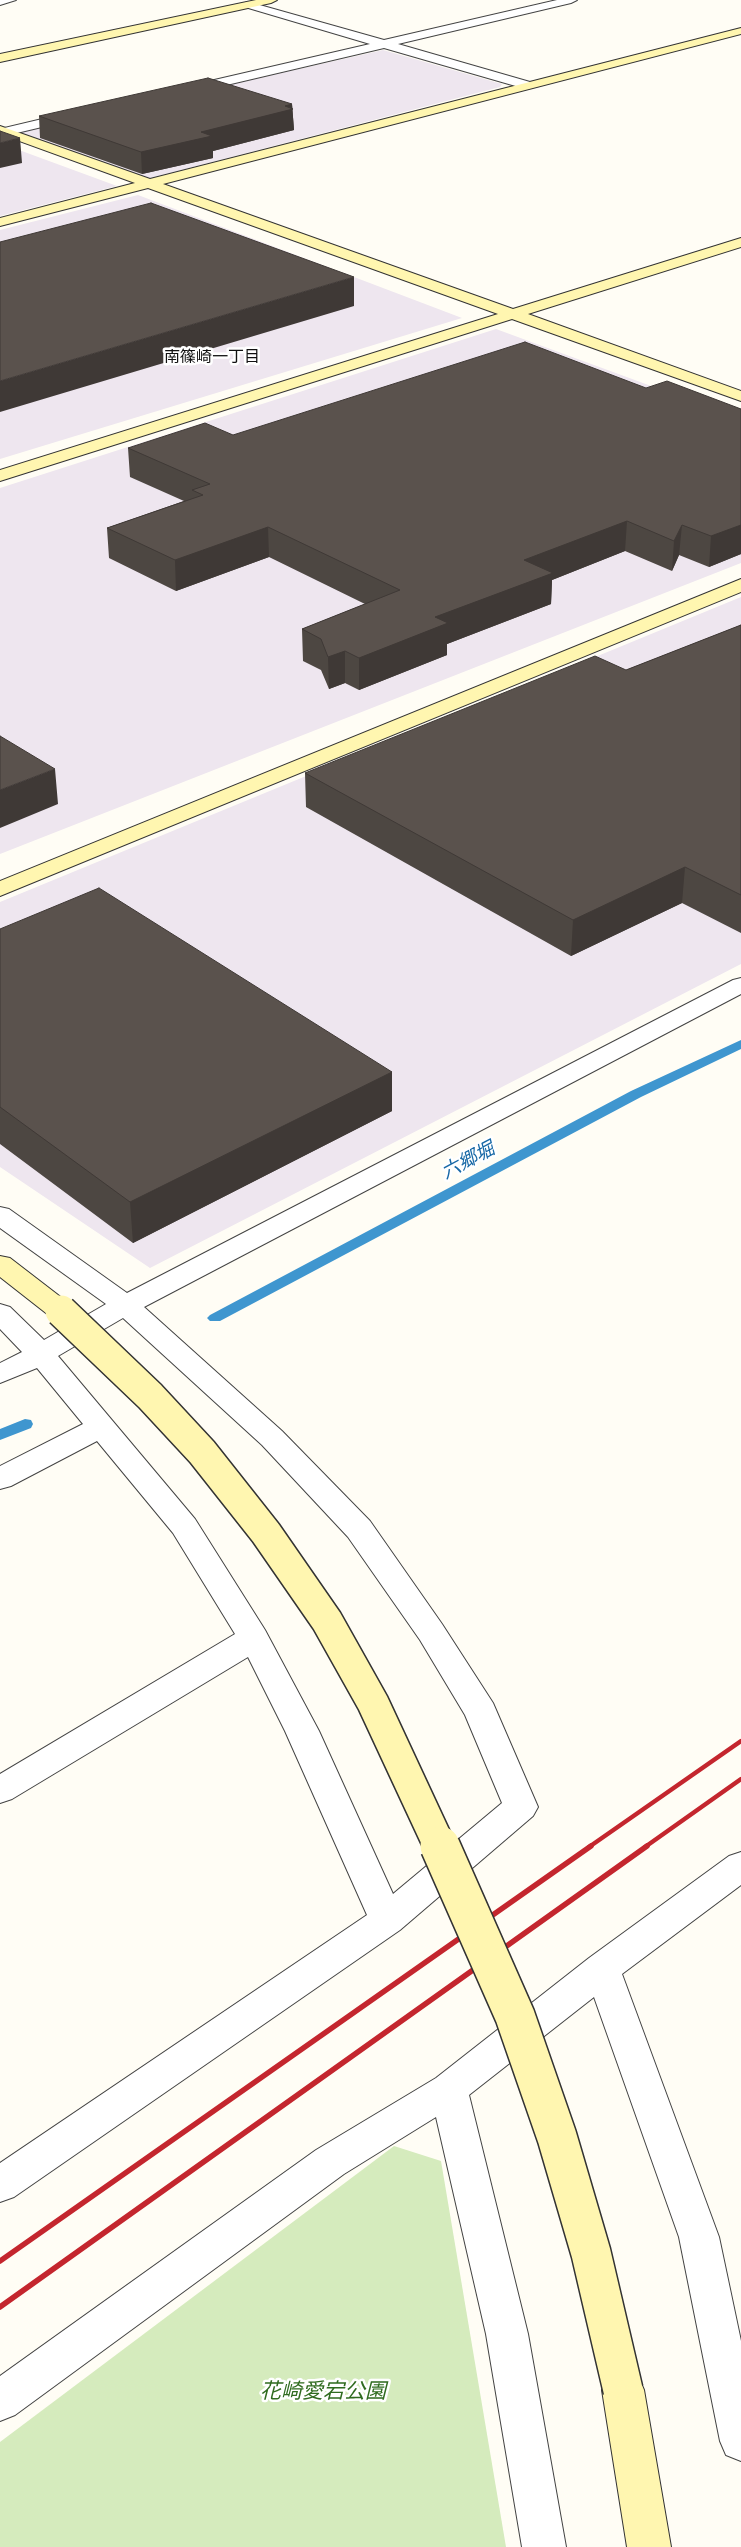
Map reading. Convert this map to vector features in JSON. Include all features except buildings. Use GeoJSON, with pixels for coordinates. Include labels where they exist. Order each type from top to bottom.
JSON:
{"type":"FeatureCollection","features":[{"type":"Feature","properties":{"kind":"street"},"geometry":{"type":"LineString","coordinates":[[0,2],[10,0]]}},
{"type":"Feature","properties":{"kind":"street"},"geometry":{"type":"LineString","coordinates":[[0,58],[271,0]]}},
{"type":"Feature","properties":{"kind":"street"},"geometry":{"type":"LineString","coordinates":[[170,94],[571,0]]}},
{"type":"Feature","properties":{"kind":"street"},"geometry":{"type":"LineString","coordinates":[[249,5],[526,85]]}},
{"type":"Feature","properties":{"kind":"street"},"geometry":{"type":"LineString","coordinates":[[0,222],[741,31]]}},
{"type":"Feature","properties":{"kind":"street"},"geometry":{"type":"LineString","coordinates":[[2,131],[92,112]]}},
{"type":"Feature","properties":{"kind":"street"},"geometry":{"type":"LineString","coordinates":[[2,131],[741,396]]}},
{"type":"Feature","properties":{"kind":"street"},"geometry":{"type":"LineString","coordinates":[[0,476],[741,242]]}},
{"type":"Feature","properties":{"kind":"street"},"geometry":{"type":"LineString","coordinates":[[0,889],[741,585]]}},
{"type":"Feature","properties":{"kind":"street"},"geometry":{"type":"LineString","coordinates":[[0,1374],[41,1354],[125,1305],[741,985]]}},
{"type":"Feature","properties":{"kind":"street"},"geometry":{"type":"LineString","coordinates":[[0,1215],[125,1305],[272,1438],[358,1529],[430,1632],[481,1712],[521,1807],[387,1920],[0,2184]]}},
{"type":"Feature","properties":{"kind":"street"},"geometry":{"type":"LineString","coordinates":[[0,1264],[61,1311],[150,1396],[202,1452],[266,1533],[310,1597],[373,1703],[453,1874],[515,2016],[557,2137],[591,2253],[622,2390],[649,2547]]}},
{"type":"Feature","properties":{"kind":"street"},"geometry":{"type":"LineString","coordinates":[[0,1313],[41,1354],[103,1426],[184,1526],[254,1638],[302,1731],[387,1920]]}},
{"type":"Feature","properties":{"kind":"street"},"geometry":{"type":"LineString","coordinates":[[0,1479],[103,1426]]}},
{"type":"Feature","properties":{"kind":"street"},"geometry":{"type":"LineString","coordinates":[[0,1790],[254,1638]]}},
{"type":"Feature","properties":{"kind":"street"},"geometry":{"type":"LineString","coordinates":[[0,2401],[330,2162],[449,2089],[602,1969],[741,1866]]}},
{"type":"Feature","properties":{"kind":"street"},"geometry":{"type":"LineString","coordinates":[[602,1969],[699,2237],[741,2441]]}},
{"type":"Feature","properties":{"kind":"street"},"geometry":{"type":"LineString","coordinates":[[449,2089],[507,2334],[544,2547]]}},
{"type":"Feature","properties":{"kind":"shaded area"},"geometry":{"type":"Polygon","coordinates":[[[383,50],[502,84],[500,87],[143,180],[15,133],[383,50]]]}},
{"type":"Feature","properties":{"kind":"shaded area"},"geometry":{"type":"Polygon","coordinates":[[[0,143],[117,186],[0,216],[0,143]]]}},
{"type":"Feature","properties":{"kind":"shaded area"},"geometry":{"type":"Polygon","coordinates":[[[138,195],[462,318],[0,459],[0,230],[138,195]]]}},
{"type":"Feature","properties":{"kind":"shaded area"},"geometry":{"type":"Polygon","coordinates":[[[496,329],[741,419],[741,563],[0,854],[0,488],[496,329]]]}},
{"type":"Feature","properties":{"kind":"shaded area"},"geometry":{"type":"Polygon","coordinates":[[[741,597],[741,964],[150,1268],[0,1167],[0,902],[741,597]]]}},
{"type":"Feature","properties":{"kind":"green space","name":"花崎愛宕公園"},"geometry":{"type":"Polygon","coordinates":[[[394,2146],[441,2161],[506,2547],[0,2547],[0,2442],[394,2146]]]}},
{"type":"Feature","properties":{"kind":"waterway","name":"六郷堀"},"geometry":{"type":"LineString","coordinates":[[215,1318],[636,1094],[741,1044]]}},
{"type":"Feature","properties":{"kind":"waterway","name":"六郷堀"},"geometry":{"type":"LineString","coordinates":[[0,1435],[25,1424]]}},
{"type":"Feature","properties":{"kind":"railway"},"geometry":{"type":"LineString","coordinates":[[589,1847],[741,1741]]}},
{"type":"Feature","properties":{"kind":"railway"},"geometry":{"type":"LineString","coordinates":[[645,1847],[741,1779]]}},
{"type":"Feature","properties":{"kind":"railway"},"geometry":{"type":"LineString","coordinates":[[0,2261],[591,1846]]}},
{"type":"Feature","properties":{"kind":"railway"},"geometry":{"type":"LineString","coordinates":[[0,2307],[647,1846]]}},
{"type":"Feature","properties":{"kind":"district","name":"南篠崎一丁目"},"geometry":{"type":"Point","coordinates":[212,357]}}]}
